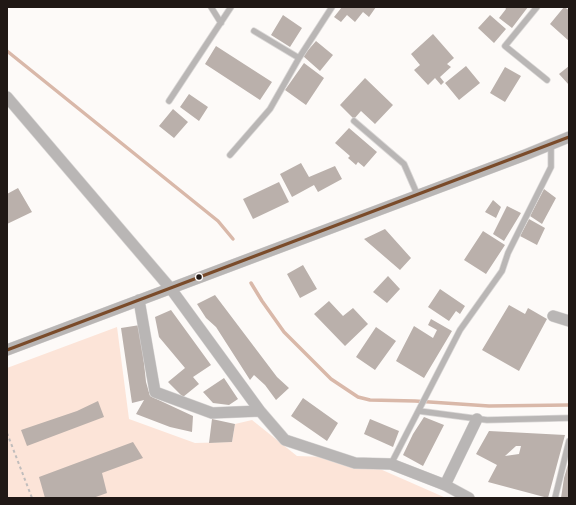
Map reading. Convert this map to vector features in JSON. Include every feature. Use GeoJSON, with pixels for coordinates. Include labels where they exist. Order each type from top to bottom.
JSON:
{"type":"FeatureCollection","features":[{"type":"Feature","properties":{"kind":"street"},"geometry":{"type":"LineString","coordinates":[[7,97],[171,289],[260,411],[285,440],[355,463],[391,464],[445,486],[469,498]]}},
{"type":"Feature","properties":{"kind":"street"},"geometry":{"type":"LineString","coordinates":[[7,350],[418,196],[569,137]]}},
{"type":"Feature","properties":{"kind":"street"},"geometry":{"type":"LineString","coordinates":[[139,300],[155,392],[212,413],[260,411]]}},
{"type":"Feature","properties":{"kind":"street"},"geometry":{"type":"LineString","coordinates":[[553,316],[569,321]]}},
{"type":"Feature","properties":{"kind":"street"},"geometry":{"type":"LineString","coordinates":[[445,486],[477,419]]}},
{"type":"Feature","properties":{"kind":"lane"},"geometry":{"type":"LineString","coordinates":[[211,7],[221,23]]}},
{"type":"Feature","properties":{"kind":"lane"},"geometry":{"type":"LineString","coordinates":[[169,101],[231,7]]}},
{"type":"Feature","properties":{"kind":"lane"},"geometry":{"type":"LineString","coordinates":[[230,155],[270,109],[299,58],[332,7]]}},
{"type":"Feature","properties":{"kind":"lane"},"geometry":{"type":"LineString","coordinates":[[537,7],[505,46],[547,80]]}},
{"type":"Feature","properties":{"kind":"lane"},"geometry":{"type":"LineString","coordinates":[[254,31],[299,58]]}},
{"type":"Feature","properties":{"kind":"lane"},"geometry":{"type":"LineString","coordinates":[[354,121],[404,164],[418,196]]}},
{"type":"Feature","properties":{"kind":"lane"},"geometry":{"type":"LineString","coordinates":[[391,464],[460,330],[502,271],[508,254],[551,167],[552,144]]}},
{"type":"Feature","properties":{"kind":"lane"},"geometry":{"type":"LineString","coordinates":[[420,410],[477,419],[569,418]]}},
{"type":"Feature","properties":{"kind":"lane"},"geometry":{"type":"LineString","coordinates":[[555,498],[569,441]]}},
{"type":"Feature","properties":{"kind":"path"},"geometry":{"type":"LineString","coordinates":[[7,433],[32,498]]}},
{"type":"Feature","properties":{"kind":"shaded area"},"geometry":{"type":"Polygon","coordinates":[[[117,327],[129,419],[195,443],[232,442],[235,424],[252,420],[297,456],[355,458],[446,498],[7,498],[7,368],[117,327]]]}},
{"type":"Feature","properties":{"kind":"building"},"geometry":{"type":"Polygon","coordinates":[[[342,7],[376,7],[369,17],[363,12],[355,22],[347,15],[341,22],[334,17],[342,7]]]}},
{"type":"Feature","properties":{"kind":"building"},"geometry":{"type":"Polygon","coordinates":[[[505,7],[528,7],[512,28],[499,18],[506,9],[505,7]]]}},
{"type":"Feature","properties":{"kind":"building"},"geometry":{"type":"Polygon","coordinates":[[[564,7],[569,10],[569,41],[550,24],[564,7]]]}},
{"type":"Feature","properties":{"kind":"building"},"geometry":{"type":"Polygon","coordinates":[[[283,15],[302,28],[290,47],[271,35],[283,15]]]}},
{"type":"Feature","properties":{"kind":"building"},"geometry":{"type":"Polygon","coordinates":[[[490,15],[506,29],[494,43],[478,28],[490,15]]]}},
{"type":"Feature","properties":{"kind":"building"},"geometry":{"type":"Polygon","coordinates":[[[433,34],[454,58],[447,64],[451,67],[440,77],[444,82],[441,85],[435,78],[428,85],[414,70],[420,65],[411,54],[433,34]]]}},
{"type":"Feature","properties":{"kind":"building"},"geometry":{"type":"Polygon","coordinates":[[[316,41],[333,55],[320,71],[303,56],[316,41]]]}},
{"type":"Feature","properties":{"kind":"building"},"geometry":{"type":"Polygon","coordinates":[[[216,46],[272,82],[260,100],[205,64],[216,46]]]}},
{"type":"Feature","properties":{"kind":"building"},"geometry":{"type":"Polygon","coordinates":[[[304,63],[324,78],[306,105],[285,90],[304,63]]]}},
{"type":"Feature","properties":{"kind":"building"},"geometry":{"type":"Polygon","coordinates":[[[466,66],[480,83],[459,100],[445,83],[466,66]]]}},
{"type":"Feature","properties":{"kind":"building"},"geometry":{"type":"Polygon","coordinates":[[[569,66],[569,85],[559,74],[569,66]]]}},
{"type":"Feature","properties":{"kind":"building"},"geometry":{"type":"Polygon","coordinates":[[[505,67],[521,76],[505,102],[490,93],[505,67]]]}},
{"type":"Feature","properties":{"kind":"building"},"geometry":{"type":"Polygon","coordinates":[[[365,78],[393,105],[375,124],[361,111],[354,119],[340,105],[365,78]]]}},
{"type":"Feature","properties":{"kind":"building"},"geometry":{"type":"Polygon","coordinates":[[[189,94],[208,107],[199,121],[180,107],[189,94]]]}},
{"type":"Feature","properties":{"kind":"building"},"geometry":{"type":"Polygon","coordinates":[[[173,109],[188,122],[174,138],[159,126],[173,109]]]}},
{"type":"Feature","properties":{"kind":"building"},"geometry":{"type":"Polygon","coordinates":[[[349,128],[377,152],[364,167],[358,162],[356,165],[348,158],[350,156],[335,143],[349,128]]]}},
{"type":"Feature","properties":{"kind":"building"},"geometry":{"type":"Polygon","coordinates":[[[301,163],[309,177],[335,166],[342,179],[318,192],[314,185],[292,197],[280,174],[301,163]]]}},
{"type":"Feature","properties":{"kind":"building"},"geometry":{"type":"Polygon","coordinates":[[[279,182],[289,202],[253,219],[243,199],[279,182]]]}},
{"type":"Feature","properties":{"kind":"building"},"geometry":{"type":"Polygon","coordinates":[[[18,188],[32,212],[7,224],[7,194],[18,188]]]}},
{"type":"Feature","properties":{"kind":"building"},"geometry":{"type":"Polygon","coordinates":[[[544,189],[556,198],[542,224],[530,216],[544,189]]]}},
{"type":"Feature","properties":{"kind":"building"},"geometry":{"type":"Polygon","coordinates":[[[493,200],[501,207],[496,218],[485,212],[493,200]]]}},
{"type":"Feature","properties":{"kind":"building"},"geometry":{"type":"Polygon","coordinates":[[[507,206],[521,213],[504,241],[493,234],[507,206]]]}},
{"type":"Feature","properties":{"kind":"building"},"geometry":{"type":"Polygon","coordinates":[[[529,219],[545,228],[537,245],[520,236],[529,219]]]}},
{"type":"Feature","properties":{"kind":"building"},"geometry":{"type":"Polygon","coordinates":[[[385,229],[411,258],[400,270],[364,239],[385,229]]]}},
{"type":"Feature","properties":{"kind":"building"},"geometry":{"type":"Polygon","coordinates":[[[483,231],[505,245],[486,274],[464,260],[483,231]]]}},
{"type":"Feature","properties":{"kind":"building"},"geometry":{"type":"Polygon","coordinates":[[[303,265],[317,289],[300,298],[287,274],[303,265]]]}},
{"type":"Feature","properties":{"kind":"building"},"geometry":{"type":"Polygon","coordinates":[[[388,276],[400,289],[387,303],[373,292],[388,276]]]}},
{"type":"Feature","properties":{"kind":"building"},"geometry":{"type":"Polygon","coordinates":[[[440,289],[465,306],[460,314],[456,311],[449,321],[428,307],[440,289]]]}},
{"type":"Feature","properties":{"kind":"building"},"geometry":{"type":"Polygon","coordinates":[[[215,295],[277,377],[289,388],[276,400],[265,385],[254,375],[250,380],[216,327],[206,318],[197,304],[215,295]]]}},
{"type":"Feature","properties":{"kind":"building"},"geometry":{"type":"Polygon","coordinates":[[[329,301],[343,316],[353,308],[368,324],[345,346],[314,314],[329,301]]]}},
{"type":"Feature","properties":{"kind":"building"},"geometry":{"type":"Polygon","coordinates":[[[509,305],[525,314],[528,308],[547,319],[519,371],[482,350],[509,305]]]}},
{"type":"Feature","properties":{"kind":"building"},"geometry":{"type":"Polygon","coordinates":[[[171,310],[211,365],[193,377],[199,384],[183,397],[168,382],[185,368],[159,337],[155,317],[171,310]]]}},
{"type":"Feature","properties":{"kind":"building"},"geometry":{"type":"Polygon","coordinates":[[[431,319],[452,331],[424,378],[396,361],[414,326],[433,338],[437,330],[428,325],[431,319]]]}},
{"type":"Feature","properties":{"kind":"building"},"geometry":{"type":"Polygon","coordinates":[[[140,325],[146,382],[150,396],[193,416],[192,432],[170,427],[136,414],[144,400],[132,403],[121,328],[140,325]]]}},
{"type":"Feature","properties":{"kind":"building"},"geometry":{"type":"Polygon","coordinates":[[[376,327],[396,341],[375,370],[356,357],[376,327]]]}},
{"type":"Feature","properties":{"kind":"building"},"geometry":{"type":"Polygon","coordinates":[[[224,378],[238,399],[229,405],[213,403],[203,392],[224,378]]]}},
{"type":"Feature","properties":{"kind":"building"},"geometry":{"type":"Polygon","coordinates":[[[303,398],[338,423],[327,441],[291,416],[303,398]]]}},
{"type":"Feature","properties":{"kind":"building"},"geometry":{"type":"Polygon","coordinates":[[[98,401],[104,417],[27,446],[21,430],[77,411],[98,401]]]}},
{"type":"Feature","properties":{"kind":"building"},"geometry":{"type":"Polygon","coordinates":[[[424,417],[444,425],[423,466],[403,455],[413,434],[424,417]]]}},
{"type":"Feature","properties":{"kind":"building"},"geometry":{"type":"Polygon","coordinates":[[[212,419],[235,424],[232,442],[209,443],[212,419]]]}},
{"type":"Feature","properties":{"kind":"building"},"geometry":{"type":"Polygon","coordinates":[[[370,419],[399,431],[393,447],[364,434],[370,419]]]}},
{"type":"Feature","properties":{"kind":"building"},"geometry":{"type":"Polygon","coordinates":[[[489,431],[565,435],[548,498],[488,482],[497,465],[476,454],[489,431]],[[516,446],[505,456],[519,454],[521,446],[516,446]]]}},
{"type":"Feature","properties":{"kind":"building"},"geometry":{"type":"Polygon","coordinates":[[[133,442],[143,458],[102,473],[107,493],[93,498],[45,498],[39,477],[133,442]]]}},
{"type":"Feature","properties":{"kind":"building"},"geometry":{"type":"Polygon","coordinates":[[[569,461],[569,498],[561,498],[564,478],[569,461]]]}},
{"type":"Feature","properties":{"kind":"waterway"},"geometry":{"type":"LineString","coordinates":[[7,51],[218,221],[233,239]]}},
{"type":"Feature","properties":{"kind":"waterway"},"geometry":{"type":"LineString","coordinates":[[251,283],[284,332],[331,379],[358,397],[370,400],[415,401],[489,406],[569,405]]}},
{"type":"Feature","properties":{"kind":"transit line"},"geometry":{"type":"LineString","coordinates":[[7,350],[569,137]]}}]}
